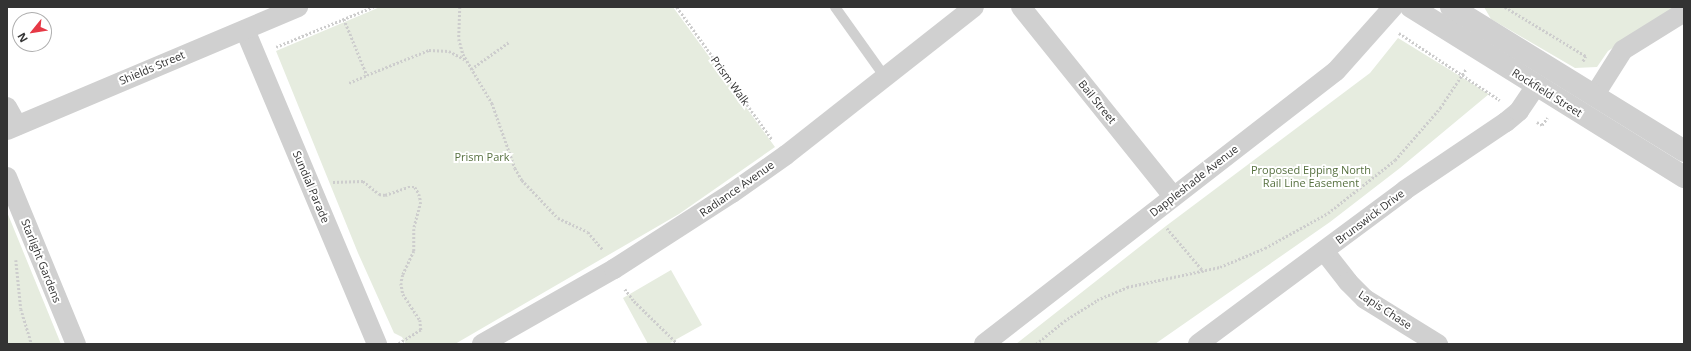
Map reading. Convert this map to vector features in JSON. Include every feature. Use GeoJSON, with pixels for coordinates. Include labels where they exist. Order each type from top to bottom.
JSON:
{"type":"FeatureCollection","features":[{"type":"Feature","properties":{"kind":"street","name":"Radiance Avenue"},"geometry":{"type":"LineString","coordinates":[[482,344],[614,269],[684,226],[786,155],[974,7]]}},
{"type":"Feature","properties":{"kind":"street","name":"Bail Street"},"geometry":{"type":"LineString","coordinates":[[1021,7],[1173,196]]}},
{"type":"Feature","properties":{"kind":"street","name":"Dappleshade Avenue"},"geometry":{"type":"LineString","coordinates":[[984,344],[1055,292],[1173,196],[1336,71],[1393,7]]}},
{"type":"Feature","properties":{"kind":"street","name":"Rockfield Street"},"geometry":{"type":"LineString","coordinates":[[1411,7],[1684,177]]}},
{"type":"Feature","properties":{"kind":"street","name":"Shields Street"},"geometry":{"type":"LineString","coordinates":[[12,127],[245,30],[291,8]]}},
{"type":"Feature","properties":{"kind":"street","name":"Rockfield Street"},"geometry":{"type":"LineString","coordinates":[[1454,8],[1548,68],[1684,151]]}},
{"type":"Feature","properties":{"kind":"street"},"geometry":{"type":"LineString","coordinates":[[1444,28],[1454,8]]}},
{"type":"Feature","properties":{"kind":"street"},"geometry":{"type":"LineString","coordinates":[[1585,116],[1594,96],[1623,50],[1684,12]]}},
{"type":"Feature","properties":{"kind":"street","name":"Sundial Parade"},"geometry":{"type":"LineString","coordinates":[[245,30],[377,344]]}},
{"type":"Feature","properties":{"kind":"street"},"geometry":{"type":"LineString","coordinates":[[1536,86],[1548,68]]}},
{"type":"Feature","properties":{"kind":"street","name":"Brunswick Drive"},"geometry":{"type":"LineString","coordinates":[[1198,344],[1405,190],[1506,122],[1519,110],[1536,86]]}},
{"type":"Feature","properties":{"kind":"street"},"geometry":{"type":"LineString","coordinates":[[7,107],[12,127]]}},
{"type":"Feature","properties":{"kind":"street","name":"Starlight Gardens"},"geometry":{"type":"LineString","coordinates":[[7,177],[76,344]]}},
{"type":"Feature","properties":{"kind":"street","name":"Lapis Chase"},"geometry":{"type":"LineString","coordinates":[[1324,251],[1348,282],[1365,299],[1438,344]]}},
{"type":"Feature","properties":{"kind":"lane"},"geometry":{"type":"LineString","coordinates":[[835,7],[885,77]]}},
{"type":"Feature","properties":{"kind":"path"},"geometry":{"type":"LineString","coordinates":[[256,55],[373,7]]}},
{"type":"Feature","properties":{"kind":"path"},"geometry":{"type":"LineString","coordinates":[[460,7],[459,39],[466,60],[492,103],[515,168],[522,180],[558,218],[596,239],[634,301],[678,344]]}},
{"type":"Feature","properties":{"kind":"path","name":"Prism Walk"},"geometry":{"type":"LineString","coordinates":[[676,7],[786,155]]}},
{"type":"Feature","properties":{"kind":"path"},"geometry":{"type":"LineString","coordinates":[[1491,32],[1504,7]]}},
{"type":"Feature","properties":{"kind":"path"},"geometry":{"type":"LineString","coordinates":[[344,19],[367,75]]}},
{"type":"Feature","properties":{"kind":"path"},"geometry":{"type":"LineString","coordinates":[[471,69],[509,42]]}},
{"type":"Feature","properties":{"kind":"path"},"geometry":{"type":"LineString","coordinates":[[349,83],[429,50],[449,51],[466,60]]}},
{"type":"Feature","properties":{"kind":"path"},"geometry":{"type":"LineString","coordinates":[[1036,344],[1064,321],[1097,300],[1127,287],[1204,272],[1265,248],[1298,232],[1365,186],[1395,160],[1436,114],[1478,50]]}},
{"type":"Feature","properties":{"kind":"path"},"geometry":{"type":"LineString","coordinates":[[309,182],[363,181],[378,194],[385,195],[408,187],[415,187],[419,194],[421,202],[414,228],[414,251],[402,275],[401,283],[403,294],[420,320],[421,330],[398,344]]}},
{"type":"Feature","properties":{"kind":"path"},"geometry":{"type":"LineString","coordinates":[[1166,226],[1204,272]]}},
{"type":"Feature","properties":{"kind":"path"},"geometry":{"type":"LineString","coordinates":[[16,255],[18,289],[24,321],[32,344]]}},
{"type":"Feature","properties":{"kind":"path"},"geometry":{"type":"LineString","coordinates":[[14,344],[22,344]]}},
{"type":"Feature","properties":{"kind":"green space","name":"Prism Park"},"geometry":{"type":"Polygon","coordinates":[[[380,7],[673,7],[775,147],[679,214],[455,344],[406,344],[402,337],[394,333],[358,253],[276,51],[380,7]]]}},
{"type":"Feature","properties":{"kind":"green space"},"geometry":{"type":"Polygon","coordinates":[[[1484,7],[1676,7],[1608,51],[1597,67],[1575,68],[1491,19],[1484,7]]]}},
{"type":"Feature","properties":{"kind":"green space","name":"Proposed Epping North Rail Line Easement"},"geometry":{"type":"Polygon","coordinates":[[[1398,38],[1489,94],[1400,168],[1330,222],[1155,344],[1016,344],[1166,226],[1370,73],[1398,38]]]}},
{"type":"Feature","properties":{"kind":"green space"},"geometry":{"type":"Polygon","coordinates":[[[7,212],[61,344],[7,344],[7,212]]]}},
{"type":"Feature","properties":{"kind":"green space"},"geometry":{"type":"Polygon","coordinates":[[[671,270],[702,325],[668,344],[648,344],[623,298],[671,270]]]}}]}
